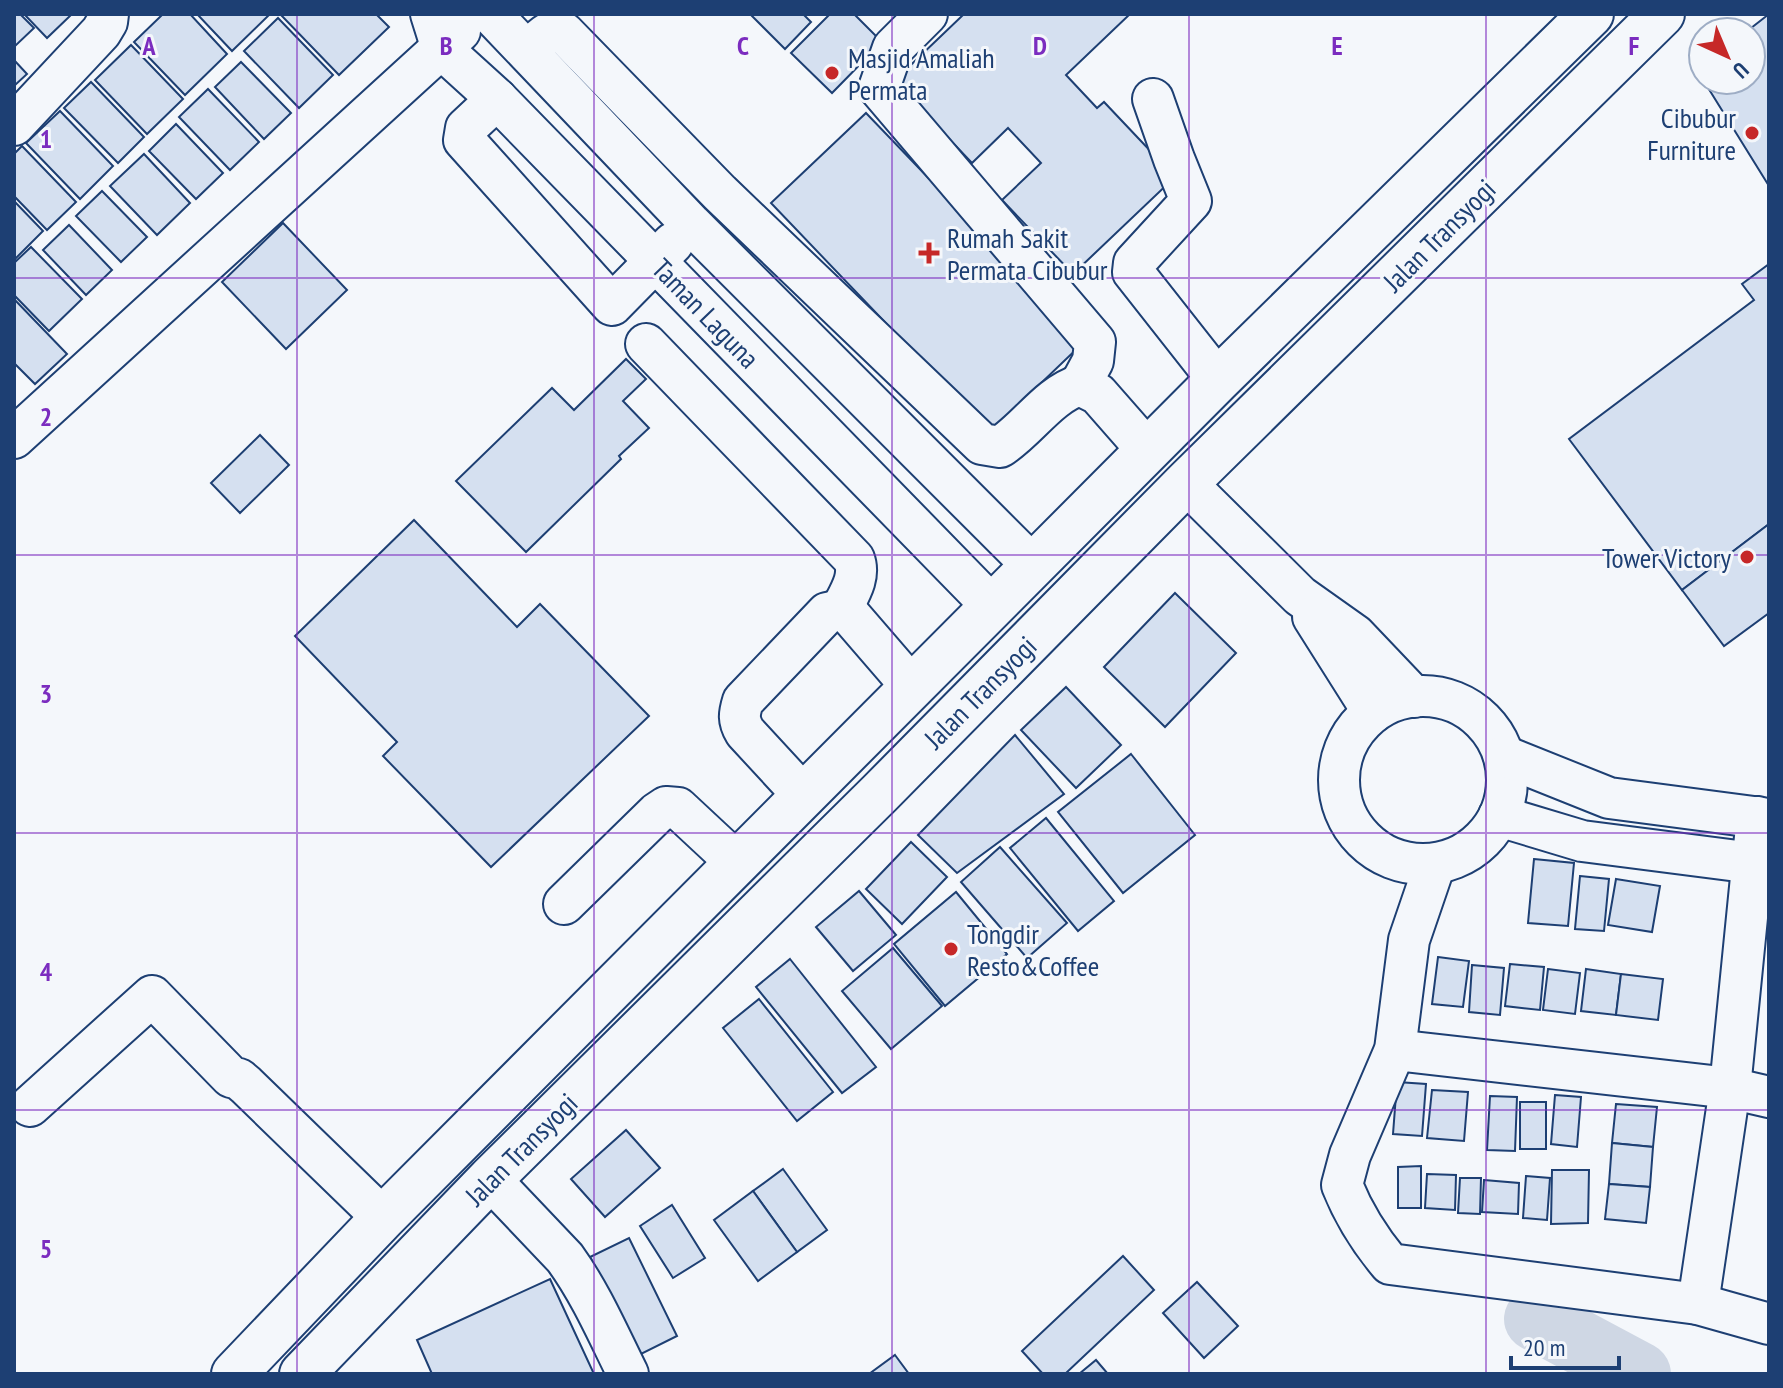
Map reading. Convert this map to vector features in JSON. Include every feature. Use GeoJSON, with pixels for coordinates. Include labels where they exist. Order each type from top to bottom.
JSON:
{"type":"FeatureCollection","features":[{"type":"Feature","properties":{"kind":"highway","name":"Jalan Transyogi"},"geometry":{"type":"LineString","coordinates":[[234,1374],[383,1218],[1218,380],[1591,14]]}},
{"type":"Feature","properties":{"kind":"highway","name":"Jalan Transyogi"},"geometry":{"type":"LineString","coordinates":[[302,1374],[490,1179],[880,793],[1186,483],[1662,14]]}},
{"type":"Feature","properties":{"kind":"highway"},"geometry":{"type":"LineString","coordinates":[[844,755],[880,793]]}},
{"type":"Feature","properties":{"kind":"street"},"geometry":{"type":"LineString","coordinates":[[14,125],[101,32],[108,14]]}},
{"type":"Feature","properties":{"kind":"street"},"geometry":{"type":"LineString","coordinates":[[14,438],[436,31],[479,14]]}},
{"type":"Feature","properties":{"kind":"street","name":"Taman Laguna"},"geometry":{"type":"LineString","coordinates":[[491,14],[691,224],[1033,566]]}},
{"type":"Feature","properties":{"kind":"street"},"geometry":{"type":"LineString","coordinates":[[926,14],[893,48],[879,88],[1095,342],[1093,361],[1080,385]]}},
{"type":"Feature","properties":{"kind":"street"},"geometry":{"type":"LineString","coordinates":[[528,52],[549,32],[557,30],[564,33],[720,193],[982,444],[1000,447],[1067,389],[1080,385],[1098,394],[1148,451]]}},
{"type":"Feature","properties":{"kind":"street","name":"Taman Laguna"},"geometry":{"type":"LineString","coordinates":[[436,31],[497,99],[993,607]]}},
{"type":"Feature","properties":{"kind":"street"},"geometry":{"type":"LineString","coordinates":[[497,99],[466,128],[464,140],[612,305],[720,193]]}},
{"type":"Feature","properties":{"kind":"street"},"geometry":{"type":"LineString","coordinates":[[1153,99],[1191,201],[1134,263],[1133,272],[1218,380]]}},
{"type":"Feature","properties":{"kind":"street"},"geometry":{"type":"LineString","coordinates":[[646,344],[852,555],[857,564],[855,582],[841,610]]}},
{"type":"Feature","properties":{"kind":"street"},"geometry":{"type":"LineString","coordinates":[[1186,483],[1300,596],[1355,635],[1414,697]]}},
{"type":"Feature","properties":{"kind":"street"},"geometry":{"type":"LineString","coordinates":[[1300,596],[1373,712]]}},
{"type":"Feature","properties":{"kind":"street"},"geometry":{"type":"LineString","coordinates":[[804,796],[745,732],[739,722],[740,713],[743,701],[827,613],[841,610],[849,614],[912,687]]}},
{"type":"Feature","properties":{"kind":"street"},"geometry":{"type":"LineString","coordinates":[[1431,696],[1463,705],[1489,726],[1504,756],[1507,786],[1499,816],[1484,838],[1461,855],[1435,864],[1407,864],[1381,854],[1359,836],[1344,812],[1338,785],[1342,757],[1353,732],[1373,712],[1414,697],[1431,696]]}},
{"type":"Feature","properties":{"kind":"street"},"geometry":{"type":"LineString","coordinates":[[1504,756],[1609,798],[1763,818],[1761,863],[1698,1304]]}},
{"type":"Feature","properties":{"kind":"street"},"geometry":{"type":"LineString","coordinates":[[564,904],[666,807],[678,808],[737,863]]}},
{"type":"Feature","properties":{"kind":"street"},"geometry":{"type":"LineString","coordinates":[[1499,816],[1582,841],[1761,863]]}},
{"type":"Feature","properties":{"kind":"street"},"geometry":{"type":"LineString","coordinates":[[1435,864],[1409,940],[1395,1050],[1350,1155],[1342,1185],[1361,1226],[1374,1245],[1390,1264],[1698,1304],[1769,1324]]}},
{"type":"Feature","properties":{"kind":"street"},"geometry":{"type":"LineString","coordinates":[[30,1106],[152,996],[231,1077],[246,1085],[383,1218]]}},
{"type":"Feature","properties":{"kind":"street"},"geometry":{"type":"LineString","coordinates":[[1395,1050],[1730,1088],[1769,1097]]}},
{"type":"Feature","properties":{"kind":"street"},"geometry":{"type":"LineString","coordinates":[[490,1179],[565,1258],[583,1284],[628,1374]]}},
{"type":"Feature","properties":{"kind":"building"},"geometry":{"type":"Polygon","coordinates":[[[14,14],[20,14],[34,28],[14,47],[14,14]]]}},
{"type":"Feature","properties":{"kind":"building"},"geometry":{"type":"Polygon","coordinates":[[[24,14],[72,14],[47,38],[24,14]]]}},
{"type":"Feature","properties":{"kind":"building"},"geometry":{"type":"Polygon","coordinates":[[[163,14],[190,14],[227,54],[185,95],[134,42],[163,14]]]}},
{"type":"Feature","properties":{"kind":"building"},"geometry":{"type":"Polygon","coordinates":[[[197,14],[270,14],[232,51],[197,14]]]}},
{"type":"Feature","properties":{"kind":"building"},"geometry":{"type":"Polygon","coordinates":[[[280,14],[376,14],[389,27],[339,75],[280,14]]]}},
{"type":"Feature","properties":{"kind":"building"},"geometry":{"type":"Polygon","coordinates":[[[750,14],[803,14],[811,22],[785,49],[750,14]]]}},
{"type":"Feature","properties":{"kind":"building","name":"Masjid Amaliah Permata"},"geometry":{"type":"Polygon","coordinates":[[[830,14],[854,14],[882,42],[832,93],[791,53],[830,14]]]}},
{"type":"Feature","properties":{"kind":"building"},"geometry":{"type":"Polygon","coordinates":[[[964,14],[1130,14],[1066,75],[1097,108],[1104,102],[1175,177],[1073,274],[1002,200],[1041,163],[1008,128],[972,163],[894,81],[964,14]]]}},
{"type":"Feature","properties":{"kind":"building"},"geometry":{"type":"Polygon","coordinates":[[[1769,14],[1769,186],[1713,96],[1767,96],[1766,16],[1769,14]]]}},
{"type":"Feature","properties":{"kind":"building"},"geometry":{"type":"Polygon","coordinates":[[[278,18],[333,75],[299,108],[244,51],[278,18]]]}},
{"type":"Feature","properties":{"kind":"building"},"geometry":{"type":"Polygon","coordinates":[[[131,45],[183,99],[147,134],[95,80],[131,45]]]}},
{"type":"Feature","properties":{"kind":"building"},"geometry":{"type":"Polygon","coordinates":[[[14,60],[27,74],[14,86],[14,60]]]}},
{"type":"Feature","properties":{"kind":"building"},"geometry":{"type":"Polygon","coordinates":[[[241,62],[291,113],[264,139],[215,87],[241,62]]]}},
{"type":"Feature","properties":{"kind":"building"},"geometry":{"type":"Polygon","coordinates":[[[91,82],[144,137],[118,163],[64,108],[91,82]]]}},
{"type":"Feature","properties":{"kind":"building"},"geometry":{"type":"Polygon","coordinates":[[[208,89],[259,142],[230,170],[179,117],[208,89]]]}},
{"type":"Feature","properties":{"kind":"building"},"geometry":{"type":"Polygon","coordinates":[[[60,111],[113,166],[80,199],[26,143],[60,111]]]}},
{"type":"Feature","properties":{"kind":"building"},"geometry":{"type":"Polygon","coordinates":[[[866,113],[1085,341],[990,432],[771,203],[866,113]]]}},
{"type":"Feature","properties":{"kind":"building"},"geometry":{"type":"Polygon","coordinates":[[[176,124],[223,173],[196,199],[149,151],[176,124]]]}},
{"type":"Feature","properties":{"kind":"building"},"geometry":{"type":"Polygon","coordinates":[[[22,146],[76,202],[47,230],[14,196],[14,154],[22,146]]]}},
{"type":"Feature","properties":{"kind":"building"},"geometry":{"type":"Polygon","coordinates":[[[144,154],[190,203],[157,235],[110,186],[144,154]]]}},
{"type":"Feature","properties":{"kind":"building"},"geometry":{"type":"Polygon","coordinates":[[[102,191],[147,237],[121,262],[76,216],[102,191]]]}},
{"type":"Feature","properties":{"kind":"building"},"geometry":{"type":"Polygon","coordinates":[[[14,201],[43,231],[14,260],[14,201]]]}},
{"type":"Feature","properties":{"kind":"building"},"geometry":{"type":"Polygon","coordinates":[[[283,223],[347,290],[286,349],[222,282],[283,223]]]}},
{"type":"Feature","properties":{"kind":"building"},"geometry":{"type":"Polygon","coordinates":[[[69,225],[112,270],[86,295],[43,250],[69,225]]]}},
{"type":"Feature","properties":{"kind":"building"},"geometry":{"type":"Polygon","coordinates":[[[31,247],[82,299],[49,331],[14,295],[14,263],[31,247]]]}},
{"type":"Feature","properties":{"kind":"building"},"geometry":{"type":"Polygon","coordinates":[[[1769,264],[1769,524],[1682,590],[1569,439],[1754,300],[1742,284],[1769,264]]]}},
{"type":"Feature","properties":{"kind":"building"},"geometry":{"type":"Polygon","coordinates":[[[14,299],[67,354],[35,384],[14,363],[14,299]]]}},
{"type":"Feature","properties":{"kind":"building"},"geometry":{"type":"Polygon","coordinates":[[[626,359],[646,379],[623,401],[649,428],[526,552],[456,481],[552,388],[574,410],[626,359]]]}},
{"type":"Feature","properties":{"kind":"building"},"geometry":{"type":"Polygon","coordinates":[[[260,435],[289,465],[240,513],[211,483],[260,435]]]}},
{"type":"Feature","properties":{"kind":"building"},"geometry":{"type":"Polygon","coordinates":[[[414,520],[517,627],[540,604],[649,716],[491,867],[383,756],[397,742],[295,636],[414,520]]]}},
{"type":"Feature","properties":{"kind":"building","name":"Tower Victory"},"geometry":{"type":"Polygon","coordinates":[[[1769,524],[1769,613],[1724,646],[1682,590],[1769,524]]]}},
{"type":"Feature","properties":{"kind":"building"},"geometry":{"type":"Polygon","coordinates":[[[1175,593],[1236,653],[1165,727],[1104,667],[1175,593]]]}},
{"type":"Feature","properties":{"kind":"building"},"geometry":{"type":"Polygon","coordinates":[[[1066,687],[1121,745],[1076,788],[1021,730],[1066,687]]]}},
{"type":"Feature","properties":{"kind":"building"},"geometry":{"type":"Polygon","coordinates":[[[1015,735],[1064,794],[957,873],[918,835],[1015,735]]]}},
{"type":"Feature","properties":{"kind":"building"},"geometry":{"type":"Polygon","coordinates":[[[1131,754],[1195,835],[1123,893],[1058,812],[1131,754]]]}},
{"type":"Feature","properties":{"kind":"building"},"geometry":{"type":"Polygon","coordinates":[[[1046,818],[1114,901],[1078,931],[1010,848],[1046,818]]]}},
{"type":"Feature","properties":{"kind":"building"},"geometry":{"type":"Polygon","coordinates":[[[911,842],[947,877],[902,924],[866,889],[911,842]]]}},
{"type":"Feature","properties":{"kind":"building"},"geometry":{"type":"Polygon","coordinates":[[[1000,847],[1067,923],[1027,958],[961,882],[1000,847]]]}},
{"type":"Feature","properties":{"kind":"building"},"geometry":{"type":"Polygon","coordinates":[[[1534,859],[1574,863],[1568,926],[1528,923],[1534,859]]]}},
{"type":"Feature","properties":{"kind":"building"},"geometry":{"type":"Polygon","coordinates":[[[1580,876],[1609,879],[1604,931],[1575,929],[1580,876]]]}},
{"type":"Feature","properties":{"kind":"building"},"geometry":{"type":"Polygon","coordinates":[[[1616,879],[1660,886],[1652,932],[1608,925],[1616,879]]]}},
{"type":"Feature","properties":{"kind":"building"},"geometry":{"type":"Polygon","coordinates":[[[859,891],[896,935],[853,971],[816,927],[859,891]]]}},
{"type":"Feature","properties":{"kind":"building","name":"Tongdir Resto&Coffee"},"geometry":{"type":"Polygon","coordinates":[[[956,892],[1007,954],[945,1006],[894,944],[956,892]]]}},
{"type":"Feature","properties":{"kind":"building"},"geometry":{"type":"Polygon","coordinates":[[[893,948],[942,1006],[891,1049],[842,991],[893,948]]]}},
{"type":"Feature","properties":{"kind":"building"},"geometry":{"type":"Polygon","coordinates":[[[1438,957],[1469,961],[1463,1007],[1432,1004],[1438,957]]]}},
{"type":"Feature","properties":{"kind":"building"},"geometry":{"type":"Polygon","coordinates":[[[790,959],[876,1067],[842,1093],[756,987],[790,959]]]}},
{"type":"Feature","properties":{"kind":"building"},"geometry":{"type":"Polygon","coordinates":[[[1510,964],[1544,967],[1540,1010],[1505,1006],[1510,964]]]}},
{"type":"Feature","properties":{"kind":"building"},"geometry":{"type":"Polygon","coordinates":[[[1472,965],[1504,968],[1500,1015],[1469,1012],[1472,965]]]}},
{"type":"Feature","properties":{"kind":"building"},"geometry":{"type":"Polygon","coordinates":[[[1548,969],[1580,973],[1575,1014],[1543,1010],[1548,969]]]}},
{"type":"Feature","properties":{"kind":"building"},"geometry":{"type":"Polygon","coordinates":[[[1586,969],[1621,974],[1616,1015],[1581,1011],[1586,969]]]}},
{"type":"Feature","properties":{"kind":"building"},"geometry":{"type":"Polygon","coordinates":[[[1621,974],[1663,979],[1658,1020],[1616,1015],[1621,974]]]}},
{"type":"Feature","properties":{"kind":"building"},"geometry":{"type":"Polygon","coordinates":[[[759,999],[833,1092],[797,1121],[723,1028],[759,999]]]}},
{"type":"Feature","properties":{"kind":"building"},"geometry":{"type":"Polygon","coordinates":[[[1397,1082],[1426,1084],[1422,1136],[1393,1134],[1397,1082]]]}},
{"type":"Feature","properties":{"kind":"building"},"geometry":{"type":"Polygon","coordinates":[[[1432,1090],[1468,1092],[1464,1141],[1427,1138],[1432,1090]]]}},
{"type":"Feature","properties":{"kind":"building"},"geometry":{"type":"Polygon","coordinates":[[[1555,1095],[1581,1097],[1577,1147],[1551,1144],[1555,1095]]]}},
{"type":"Feature","properties":{"kind":"building"},"geometry":{"type":"Polygon","coordinates":[[[1490,1096],[1517,1097],[1515,1151],[1487,1150],[1490,1096]]]}},
{"type":"Feature","properties":{"kind":"building"},"geometry":{"type":"Polygon","coordinates":[[[1520,1102],[1546,1102],[1546,1149],[1520,1149],[1520,1102]]]}},
{"type":"Feature","properties":{"kind":"building"},"geometry":{"type":"Polygon","coordinates":[[[1616,1104],[1657,1107],[1653,1147],[1612,1143],[1616,1104]]]}},
{"type":"Feature","properties":{"kind":"building"},"geometry":{"type":"Polygon","coordinates":[[[626,1130],[660,1168],[605,1217],[571,1179],[626,1130]]]}},
{"type":"Feature","properties":{"kind":"building"},"geometry":{"type":"Polygon","coordinates":[[[1612,1143],[1653,1147],[1650,1187],[1609,1184],[1612,1143]]]}},
{"type":"Feature","properties":{"kind":"building"},"geometry":{"type":"Polygon","coordinates":[[[1421,1166],[1421,1208],[1398,1208],[1398,1167],[1421,1166]]]}},
{"type":"Feature","properties":{"kind":"building"},"geometry":{"type":"Polygon","coordinates":[[[783,1169],[827,1230],[797,1252],[753,1191],[783,1169]]]}},
{"type":"Feature","properties":{"kind":"building"},"geometry":{"type":"Polygon","coordinates":[[[1552,1170],[1589,1170],[1588,1223],[1551,1224],[1552,1170]]]}},
{"type":"Feature","properties":{"kind":"building"},"geometry":{"type":"Polygon","coordinates":[[[1427,1174],[1456,1175],[1455,1210],[1425,1208],[1427,1174]]]}},
{"type":"Feature","properties":{"kind":"building"},"geometry":{"type":"Polygon","coordinates":[[[1526,1176],[1550,1178],[1547,1220],[1523,1218],[1526,1176]]]}},
{"type":"Feature","properties":{"kind":"building"},"geometry":{"type":"Polygon","coordinates":[[[1460,1178],[1481,1178],[1480,1214],[1458,1213],[1460,1178]]]}},
{"type":"Feature","properties":{"kind":"building"},"geometry":{"type":"Polygon","coordinates":[[[1484,1180],[1519,1183],[1518,1214],[1482,1212],[1484,1180]]]}},
{"type":"Feature","properties":{"kind":"building"},"geometry":{"type":"Polygon","coordinates":[[[1609,1184],[1650,1187],[1646,1223],[1605,1219],[1609,1184]]]}},
{"type":"Feature","properties":{"kind":"building"},"geometry":{"type":"Polygon","coordinates":[[[753,1191],[797,1252],[758,1281],[714,1220],[753,1191]]]}},
{"type":"Feature","properties":{"kind":"building"},"geometry":{"type":"Polygon","coordinates":[[[672,1205],[705,1258],[673,1278],[640,1226],[672,1205]]]}},
{"type":"Feature","properties":{"kind":"building"},"geometry":{"type":"Polygon","coordinates":[[[629,1238],[677,1336],[639,1355],[590,1257],[629,1238]]]}},
{"type":"Feature","properties":{"kind":"building"},"geometry":{"type":"Polygon","coordinates":[[[1123,1256],[1154,1290],[1065,1374],[1043,1374],[1022,1351],[1123,1256]]]}},
{"type":"Feature","properties":{"kind":"building"},"geometry":{"type":"Polygon","coordinates":[[[550,1279],[594,1374],[432,1374],[417,1340],[550,1279]]]}},
{"type":"Feature","properties":{"kind":"building"},"geometry":{"type":"Polygon","coordinates":[[[1197,1282],[1238,1326],[1204,1358],[1163,1313],[1197,1282]]]}},
{"type":"Feature","properties":{"kind":"building"},"geometry":{"type":"Polygon","coordinates":[[[895,1355],[909,1374],[869,1374],[895,1355]]]}},
{"type":"Feature","properties":{"kind":"building"},"geometry":{"type":"Polygon","coordinates":[[[1096,1360],[1108,1374],[1079,1374],[1096,1360]]]}},
{"type":"Feature","properties":{"kind":"waterway"},"geometry":{"type":"LineString","coordinates":[[1536,1319],[1639,1374]]}},
{"type":"Feature","properties":{"kind":"place","name":"Masjid Amaliah Permata"},"geometry":{"type":"Point","coordinates":[832,73]}},
{"type":"Feature","properties":{"kind":"place","name":"Cibubur Furniture"},"geometry":{"type":"Point","coordinates":[1752,133]}},
{"type":"Feature","properties":{"kind":"place","name":"Rumah Sakit Permata Cibubur"},"geometry":{"type":"Point","coordinates":[929,253]}},
{"type":"Feature","properties":{"kind":"place","name":"Tower Victory"},"geometry":{"type":"Point","coordinates":[1747,557]}},
{"type":"Feature","properties":{"kind":"place","name":"Tongdir Resto&Coffee"},"geometry":{"type":"Point","coordinates":[951,949]}}]}
